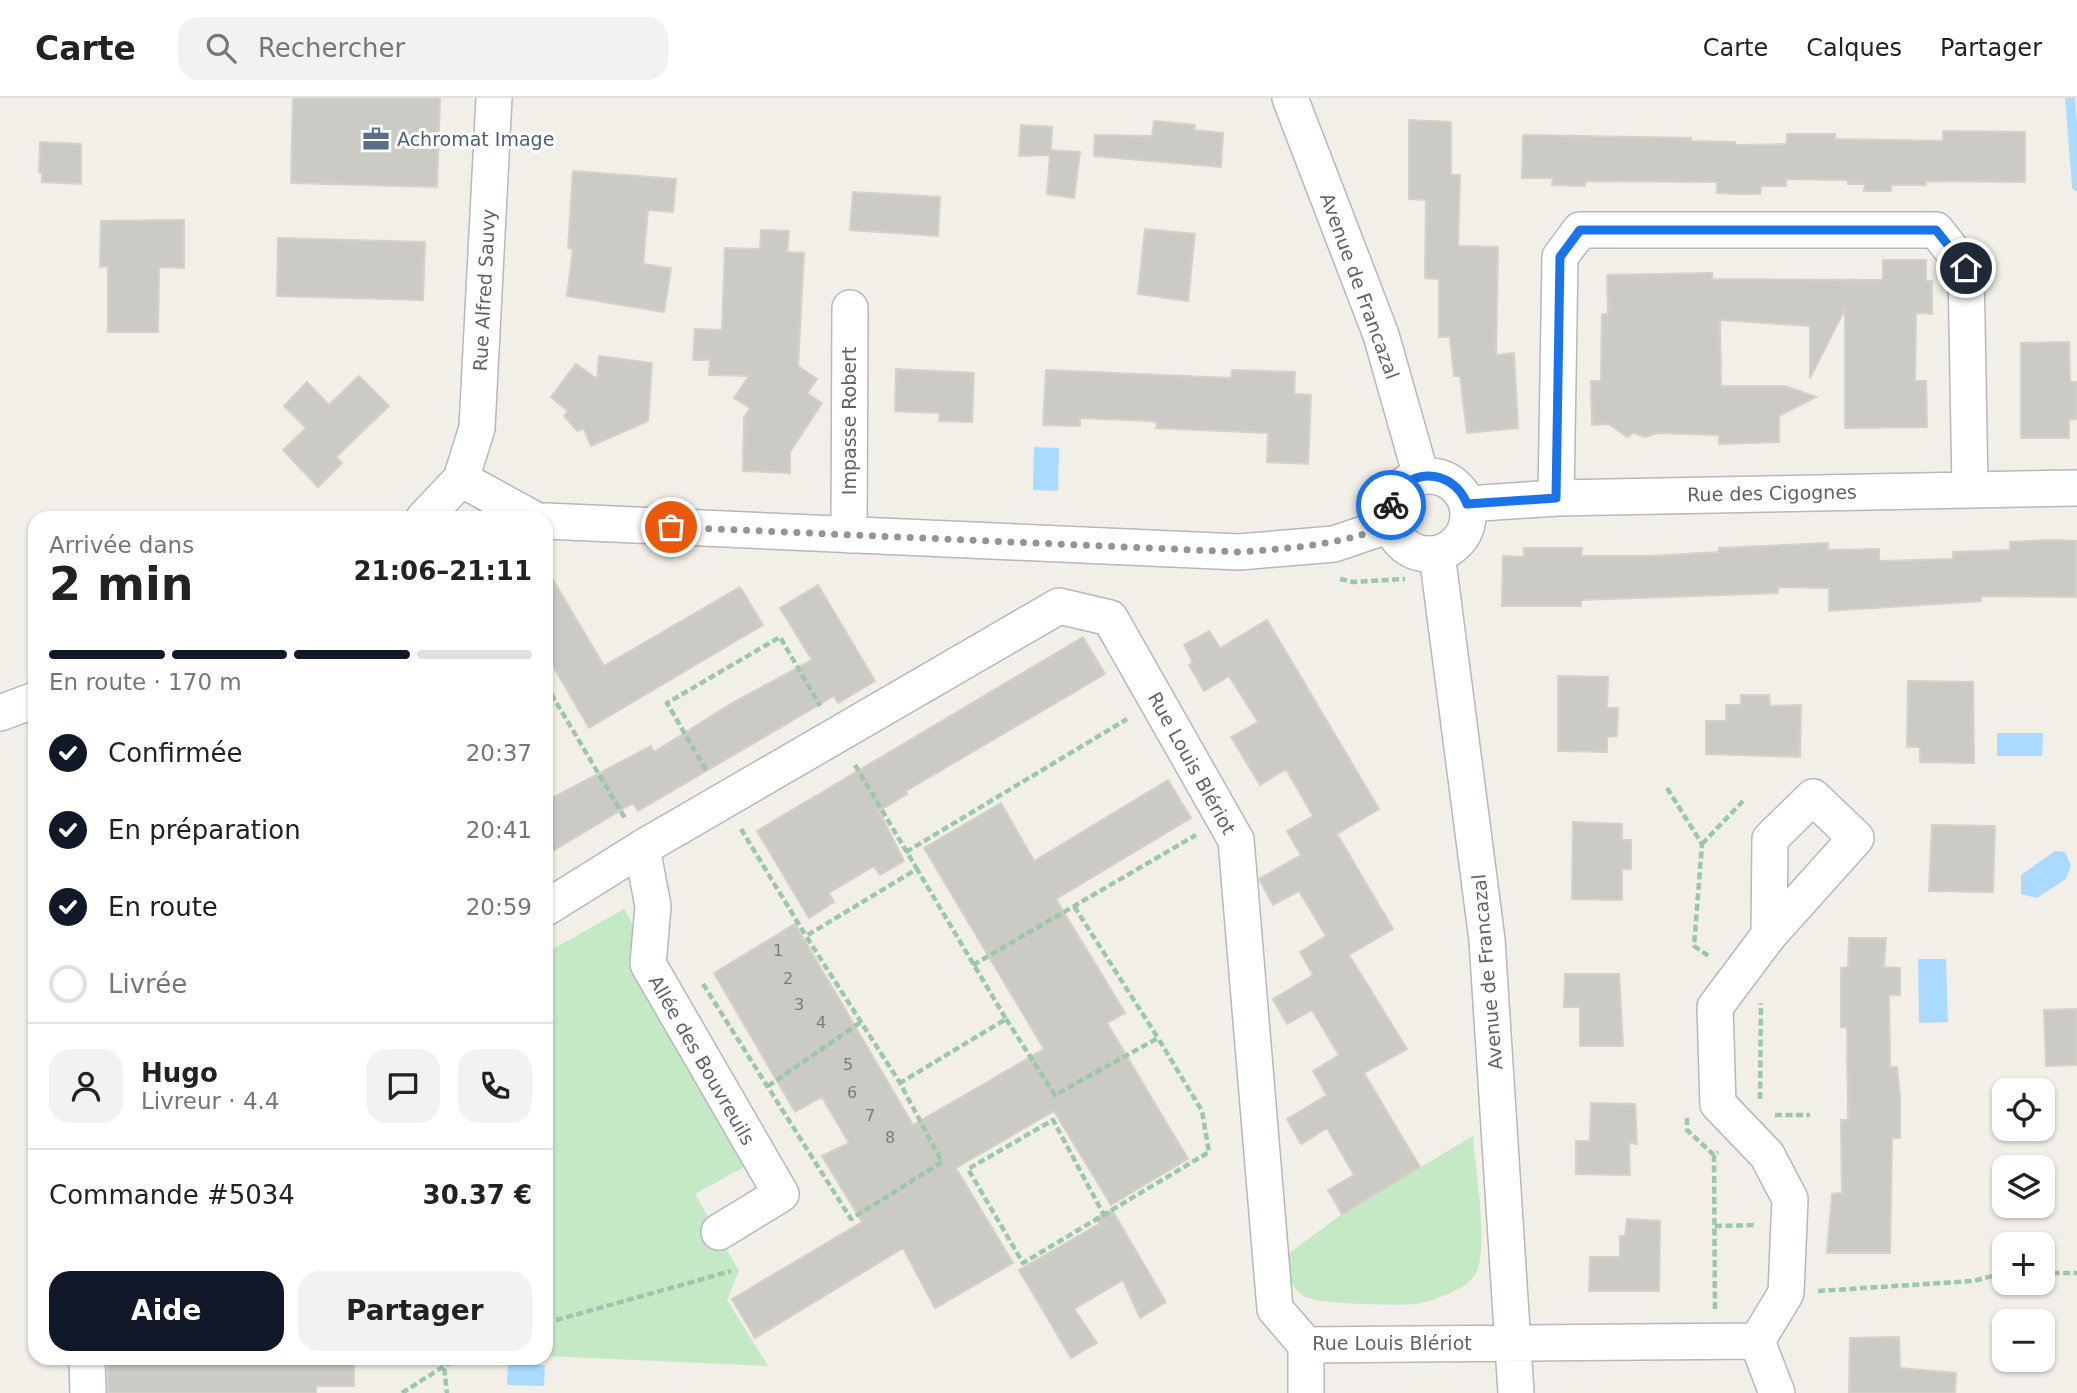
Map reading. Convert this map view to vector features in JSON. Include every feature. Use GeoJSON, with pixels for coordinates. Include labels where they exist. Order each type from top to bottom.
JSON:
{"type":"FeatureCollection","features":[{"type":"Feature","properties":{"kind":"street","name":"Rue Alfred Sauvy"},"geometry":{"type":"LineString","coordinates":[[431,511],[461,479],[477,428],[495,98]]}},
{"type":"Feature","properties":{"kind":"street","name":"Avenue de Francazal"},"geometry":{"type":"LineString","coordinates":[[1290,98],[1381,335],[1420,476]]}},
{"type":"Feature","properties":{"kind":"street"},"geometry":{"type":"LineString","coordinates":[[1556,498],[1560,257],[1580,230],[1936,230],[1966,268],[1970,489]]}},
{"type":"Feature","properties":{"kind":"street","name":"Impasse Robert"},"geometry":{"type":"LineString","coordinates":[[849,308],[849,535]]}},
{"type":"Feature","properties":{"kind":"street"},"geometry":{"type":"LineString","coordinates":[[1420,476],[1446,479],[1457,487],[1467,504],[1467,525],[1463,535],[1447,550],[1439,565],[1404,546],[1390,525],[1390,507],[1398,490],[1420,476]]}},
{"type":"Feature","properties":{"kind":"street"},"geometry":{"type":"LineString","coordinates":[[461,479],[519,511]]}},
{"type":"Feature","properties":{"kind":"street","name":"Rue des Cigognes"},"geometry":{"type":"LineString","coordinates":[[1467,504],[1556,498],[2077,488]]}},
{"type":"Feature","properties":{"kind":"street"},"geometry":{"type":"LineString","coordinates":[[553,522],[1240,552],[1334,544],[1390,525]]}},
{"type":"Feature","properties":{"kind":"street","name":"Avenue de Francazal"},"geometry":{"type":"LineString","coordinates":[[1439,565],[1486,940],[1516,1393]]}},
{"type":"Feature","properties":{"kind":"street","name":"Rue Louis Blériot"},"geometry":{"type":"LineString","coordinates":[[553,904],[642,848],[1059,606],[1110,618],[1236,840],[1275,1309],[1306,1345],[1757,1342]]}},
{"type":"Feature","properties":{"kind":"street"},"geometry":{"type":"LineString","coordinates":[[0,713],[28,703]]}},
{"type":"Feature","properties":{"kind":"street","name":"Allée des Bouvreuils"},"geometry":{"type":"LineString","coordinates":[[642,848],[653,906],[648,964],[780,1194],[719,1232]]}},
{"type":"Feature","properties":{"kind":"street"},"geometry":{"type":"LineString","coordinates":[[1769,935],[1715,1007],[1718,1104],[1752,1123],[1790,1199],[1786,1293],[1757,1342],[1777,1393]]}},
{"type":"Feature","properties":{"kind":"street"},"geometry":{"type":"LineString","coordinates":[[1306,1345],[1306,1393]]}},
{"type":"Feature","properties":{"kind":"street"},"geometry":{"type":"LineString","coordinates":[[87,1365],[88,1393]]}},
{"type":"Feature","properties":{"kind":"path"},"geometry":{"type":"LineString","coordinates":[[1331,577],[1353,582],[1439,565]]}},
{"type":"Feature","properties":{"kind":"path"},"geometry":{"type":"LineString","coordinates":[[696,973],[851,1219],[942,1162],[900,1083],[723,801],[667,703],[780,636],[973,965],[1055,1095],[1158,1038]]}},
{"type":"Feature","properties":{"kind":"path"},"geometry":{"type":"LineString","coordinates":[[553,697],[642,848]]}},
{"type":"Feature","properties":{"kind":"path"},"geometry":{"type":"LineString","coordinates":[[906,852],[1132,716]]}},
{"type":"Feature","properties":{"kind":"path"},"geometry":{"type":"LineString","coordinates":[[1667,788],[1702,844],[1694,946],[1761,995],[1752,1123]]}},
{"type":"Feature","properties":{"kind":"path"},"geometry":{"type":"LineString","coordinates":[[1702,844],[1743,801]]}},
{"type":"Feature","properties":{"kind":"path"},"geometry":{"type":"LineString","coordinates":[[973,965],[1224,819]]}},
{"type":"Feature","properties":{"kind":"path"},"geometry":{"type":"LineString","coordinates":[[806,936],[916,869]]}},
{"type":"Feature","properties":{"kind":"path"},"geometry":{"type":"LineString","coordinates":[[1074,906],[1202,1111],[1209,1152],[1105,1217],[1023,1263],[968,1169],[1053,1120],[1105,1217]]}},
{"type":"Feature","properties":{"kind":"path"},"geometry":{"type":"LineString","coordinates":[[900,1083],[1006,1019]]}},
{"type":"Feature","properties":{"kind":"path"},"geometry":{"type":"LineString","coordinates":[[768,1086],[861,1022]]}},
{"type":"Feature","properties":{"kind":"path"},"geometry":{"type":"LineString","coordinates":[[1687,1104],[1687,1130],[1714,1155],[1716,1342]]}},
{"type":"Feature","properties":{"kind":"path"},"geometry":{"type":"LineString","coordinates":[[1714,1155],[1752,1123],[1810,1115]]}},
{"type":"Feature","properties":{"kind":"path"},"geometry":{"type":"LineString","coordinates":[[553,1320],[731,1271]]}},
{"type":"Feature","properties":{"kind":"path"},"geometry":{"type":"LineString","coordinates":[[2055,1273],[2077,1273]]}},
{"type":"Feature","properties":{"kind":"path"},"geometry":{"type":"LineString","coordinates":[[1786,1293],[1973,1281],[1992,1276]]}},
{"type":"Feature","properties":{"kind":"path"},"geometry":{"type":"LineString","coordinates":[[402,1393],[416,1387],[443,1365]]}},
{"type":"Feature","properties":{"kind":"path"},"geometry":{"type":"LineString","coordinates":[[443,1365],[447,1393]]}},
{"type":"Feature","properties":{"kind":"green space"},"geometry":{"type":"Polygon","coordinates":[[[624,909],[631,921],[655,1012],[745,1163],[744,1167],[695,1194],[739,1271],[727,1300],[768,1366],[553,1356],[553,949],[624,909]]]}},
{"type":"Feature","properties":{"kind":"green space"},"geometry":{"type":"Polygon","coordinates":[[[1473,1136],[1481,1246],[1480,1261],[1472,1279],[1440,1297],[1407,1305],[1326,1301],[1305,1297],[1295,1289],[1288,1273],[1287,1255],[1342,1214],[1473,1136]]]}},
{"type":"Feature","properties":{"kind":"water"},"geometry":{"type":"Polygon","coordinates":[[[1034,447],[1059,448],[1058,491],[1033,490],[1034,447]]]}},
{"type":"Feature","properties":{"kind":"water"},"geometry":{"type":"Polygon","coordinates":[[[1997,733],[2043,733],[2042,756],[1997,756],[1997,733]]]}},
{"type":"Feature","properties":{"kind":"water"},"geometry":{"type":"Polygon","coordinates":[[[2055,851],[2065,852],[2071,866],[2066,879],[2037,898],[2021,894],[2021,875],[2055,851]]]}},
{"type":"Feature","properties":{"kind":"water"},"geometry":{"type":"Polygon","coordinates":[[[1918,959],[1946,959],[1948,1022],[1919,1023],[1918,959]]]}},
{"type":"Feature","properties":{"kind":"water"},"geometry":{"type":"Polygon","coordinates":[[[508,1365],[545,1365],[544,1386],[507,1385],[508,1365]]]}},
{"type":"Feature","properties":{"kind":"building"},"geometry":{"type":"Polygon","coordinates":[[[293,98],[440,98],[437,187],[291,183],[293,98]]]}},
{"type":"Feature","properties":{"kind":"building"},"geometry":{"type":"Polygon","coordinates":[[[1409,120],[1451,122],[1451,175],[1460,175],[1458,246],[1498,247],[1496,355],[1514,353],[1518,428],[1467,433],[1460,376],[1454,376],[1450,337],[1439,337],[1439,279],[1425,278],[1426,200],[1409,199],[1409,120]]]}},
{"type":"Feature","properties":{"kind":"building"},"geometry":{"type":"Polygon","coordinates":[[[1154,121],[1195,125],[1194,130],[1223,133],[1221,167],[1094,156],[1095,135],[1152,136],[1154,121]]]}},
{"type":"Feature","properties":{"kind":"building"},"geometry":{"type":"Polygon","coordinates":[[[1021,125],[1052,127],[1051,150],[1080,152],[1074,198],[1047,194],[1050,155],[1019,156],[1021,125]]]}},
{"type":"Feature","properties":{"kind":"building"},"geometry":{"type":"Polygon","coordinates":[[[1943,131],[2025,132],[2025,182],[1926,181],[1926,185],[1891,185],[1891,191],[1864,191],[1865,184],[1848,184],[1848,180],[1786,179],[1786,186],[1761,186],[1760,194],[1734,194],[1717,193],[1717,182],[1585,181],[1585,186],[1552,185],[1553,178],[1522,178],[1523,135],[1691,138],[1691,141],[1735,142],[1735,145],[1787,144],[1787,134],[1835,134],[1835,139],[1943,141],[1943,131]]]}},
{"type":"Feature","properties":{"kind":"building"},"geometry":{"type":"Polygon","coordinates":[[[40,142],[81,144],[81,184],[42,182],[42,173],[39,172],[40,142]]]}},
{"type":"Feature","properties":{"kind":"building"},"geometry":{"type":"Polygon","coordinates":[[[573,171],[676,179],[673,212],[648,210],[643,264],[671,268],[664,312],[567,296],[573,249],[568,248],[573,171]]]}},
{"type":"Feature","properties":{"kind":"building"},"geometry":{"type":"Polygon","coordinates":[[[853,192],[940,197],[938,236],[850,230],[853,192]]]}},
{"type":"Feature","properties":{"kind":"building"},"geometry":{"type":"Polygon","coordinates":[[[184,220],[184,268],[159,267],[158,332],[108,332],[108,266],[100,267],[101,221],[184,220]]]}},
{"type":"Feature","properties":{"kind":"building"},"geometry":{"type":"Polygon","coordinates":[[[1145,229],[1195,234],[1188,301],[1138,294],[1145,229]]]}},
{"type":"Feature","properties":{"kind":"building"},"geometry":{"type":"Polygon","coordinates":[[[761,230],[789,231],[787,252],[804,253],[798,366],[817,379],[807,393],[822,403],[790,452],[790,473],[743,471],[744,417],[750,408],[734,398],[749,376],[709,375],[710,360],[693,360],[695,329],[722,330],[725,248],[760,249],[761,230]]]}},
{"type":"Feature","properties":{"kind":"building"},"geometry":{"type":"Polygon","coordinates":[[[278,238],[425,242],[423,300],[277,296],[278,238]]]}},
{"type":"Feature","properties":{"kind":"building"},"geometry":{"type":"Polygon","coordinates":[[[1883,260],[1926,260],[1926,281],[1932,281],[1932,314],[1916,313],[1915,381],[1926,381],[1927,427],[1845,428],[1845,309],[1810,378],[1810,326],[1720,320],[1721,386],[1785,386],[1816,397],[1779,416],[1779,442],[1719,444],[1719,435],[1657,433],[1645,437],[1634,433],[1627,437],[1609,424],[1592,425],[1591,381],[1601,381],[1602,314],[1608,314],[1607,275],[1712,273],[1712,279],[1883,280],[1883,260]]]}},
{"type":"Feature","properties":{"kind":"building"},"geometry":{"type":"Polygon","coordinates":[[[2069,342],[2070,382],[2077,382],[2077,419],[2069,420],[2069,438],[2021,438],[2021,343],[2069,342]]]}},
{"type":"Feature","properties":{"kind":"building"},"geometry":{"type":"Polygon","coordinates":[[[599,356],[652,363],[648,421],[591,446],[584,429],[577,431],[564,416],[568,411],[551,397],[576,364],[597,379],[599,356]]]}},
{"type":"Feature","properties":{"kind":"building"},"geometry":{"type":"Polygon","coordinates":[[[896,369],[974,373],[972,422],[939,421],[940,413],[895,411],[896,369]]]}},
{"type":"Feature","properties":{"kind":"building"},"geometry":{"type":"Polygon","coordinates":[[[1046,370],[1231,378],[1232,370],[1295,372],[1294,394],[1311,395],[1308,464],[1267,462],[1268,433],[1156,428],[1157,423],[1152,421],[1080,418],[1080,426],[1043,425],[1046,370]]]}},
{"type":"Feature","properties":{"kind":"building"},"geometry":{"type":"Polygon","coordinates":[[[359,376],[389,406],[336,457],[342,463],[318,487],[283,450],[306,428],[284,406],[307,382],[329,405],[359,376]]]}},
{"type":"Feature","properties":{"kind":"building"},"geometry":{"type":"Polygon","coordinates":[[[2076,541],[2076,597],[1981,596],[1981,601],[1829,611],[1829,588],[1778,587],[1778,593],[1581,600],[1581,606],[1502,606],[1503,556],[1524,557],[1524,548],[1582,548],[1581,556],[1650,556],[1719,552],[1719,548],[1828,543],[1828,550],[1879,549],[1879,561],[1953,559],[1953,552],[2010,550],[2010,542],[2076,541]]]}},
{"type":"Feature","properties":{"kind":"building"},"geometry":{"type":"Polygon","coordinates":[[[553,580],[604,666],[740,587],[763,625],[589,728],[553,666],[553,580]]]}},
{"type":"Feature","properties":{"kind":"building"},"geometry":{"type":"Polygon","coordinates":[[[818,585],[875,681],[838,703],[834,696],[638,811],[633,803],[553,851],[553,797],[651,746],[654,752],[732,703],[812,660],[780,608],[818,585]]]}},
{"type":"Feature","properties":{"kind":"building"},"geometry":{"type":"Polygon","coordinates":[[[1267,620],[1379,809],[1337,834],[1393,929],[1349,955],[1407,1049],[1364,1073],[1420,1167],[1342,1214],[1328,1190],[1354,1175],[1327,1128],[1301,1144],[1287,1119],[1327,1095],[1313,1071],[1339,1055],[1312,1010],[1287,1024],[1273,999],[1313,975],[1300,952],[1326,936],[1299,891],[1273,905],[1259,879],[1301,855],[1287,831],[1313,816],[1286,769],[1260,785],[1231,737],[1258,722],[1229,676],[1204,691],[1189,665],[1193,663],[1184,645],[1209,631],[1220,648],[1267,620]]]}},
{"type":"Feature","properties":{"kind":"building"},"geometry":{"type":"Polygon","coordinates":[[[1083,637],[1105,674],[906,791],[907,794],[879,811],[904,861],[880,875],[874,866],[829,893],[834,902],[809,918],[757,831],[1083,637]]]}},
{"type":"Feature","properties":{"kind":"building"},"geometry":{"type":"Polygon","coordinates":[[[1558,676],[1608,677],[1607,708],[1618,708],[1617,736],[1607,737],[1607,752],[1558,751],[1558,676]]]}},
{"type":"Feature","properties":{"kind":"building"},"geometry":{"type":"Polygon","coordinates":[[[1908,681],[1973,682],[1974,763],[1920,762],[1920,747],[1907,747],[1908,681]]]}},
{"type":"Feature","properties":{"kind":"building"},"geometry":{"type":"Polygon","coordinates":[[[1741,695],[1769,695],[1770,706],[1801,705],[1800,757],[1706,754],[1706,721],[1726,721],[1726,705],[1741,705],[1741,695]]]}},
{"type":"Feature","properties":{"kind":"building"},"geometry":{"type":"Polygon","coordinates":[[[1168,780],[1191,818],[1056,899],[1125,1013],[1107,1023],[1188,1159],[1111,1205],[1054,1111],[956,1168],[1013,1263],[935,1308],[903,1248],[755,1338],[732,1299],[862,1222],[822,1156],[849,1143],[822,1097],[795,1112],[714,973],[795,924],[913,1125],[1044,1049],[924,848],[1001,803],[1034,861],[1168,780]]]}},
{"type":"Feature","properties":{"kind":"building"},"geometry":{"type":"Polygon","coordinates":[[[1573,822],[1622,824],[1622,840],[1631,840],[1631,869],[1622,869],[1622,900],[1572,899],[1573,822]]]}},
{"type":"Feature","properties":{"kind":"building"},"geometry":{"type":"Polygon","coordinates":[[[1932,825],[1995,826],[1993,892],[1929,891],[1932,825]]]}},
{"type":"Feature","properties":{"kind":"building"},"geometry":{"type":"Polygon","coordinates":[[[1849,938],[1886,938],[1884,967],[1900,968],[1900,995],[1889,995],[1890,1067],[1897,1067],[1900,1097],[1900,1138],[1892,1138],[1890,1253],[1827,1253],[1832,1194],[1842,1193],[1841,1120],[1848,1120],[1847,1027],[1841,1027],[1841,968],[1848,967],[1849,938]]]}},
{"type":"Feature","properties":{"kind":"building"},"geometry":{"type":"Polygon","coordinates":[[[1565,974],[1619,974],[1623,1046],[1580,1046],[1580,1007],[1564,1007],[1565,974]]]}},
{"type":"Feature","properties":{"kind":"building"},"geometry":{"type":"Polygon","coordinates":[[[2077,1009],[2077,1065],[2046,1066],[2044,1010],[2077,1009]]]}},
{"type":"Feature","properties":{"kind":"building"},"geometry":{"type":"Polygon","coordinates":[[[1591,1103],[1635,1104],[1637,1144],[1629,1143],[1630,1175],[1576,1174],[1576,1141],[1590,1141],[1591,1103]]]}},
{"type":"Feature","properties":{"kind":"building"},"geometry":{"type":"Polygon","coordinates":[[[1112,1210],[1166,1302],[1140,1318],[1123,1280],[1074,1309],[1097,1343],[1071,1358],[1019,1270],[1099,1224],[1096,1218],[1112,1210]]]}},
{"type":"Feature","properties":{"kind":"building"},"geometry":{"type":"Polygon","coordinates":[[[1627,1219],[1660,1221],[1659,1291],[1589,1291],[1590,1257],[1620,1257],[1620,1236],[1625,1236],[1627,1219]]]}},
{"type":"Feature","properties":{"kind":"building"},"geometry":{"type":"Polygon","coordinates":[[[1899,1337],[1900,1368],[1956,1373],[1955,1393],[1849,1393],[1850,1338],[1899,1337]]]}},
{"type":"Feature","properties":{"kind":"building"},"geometry":{"type":"Polygon","coordinates":[[[108,1365],[354,1365],[354,1386],[316,1386],[316,1393],[108,1393],[108,1365]]]}},
{"type":"Feature","properties":{"kind":"waterway"},"geometry":{"type":"LineString","coordinates":[[2070,98],[2077,186]]}},
{"type":"Feature","properties":{"kind":"way so far"},"geometry":{"type":"LineString","coordinates":[[671,527],[1240,552],[1334,544],[1364,536],[1390,525],[1391,505]]}},
{"type":"Feature","properties":{"kind":"place","name":"Achromat Image"},"geometry":{"type":"Point","coordinates":[376,139]}},
{"type":"Feature","properties":{"kind":"route"},"geometry":{"type":"LineString","coordinates":[[1391,505],[1404,484],[1427,475],[1452,483],[1467,504],[1556,498],[1560,257],[1580,230],[1936,230],[1966,268]]}}]}
